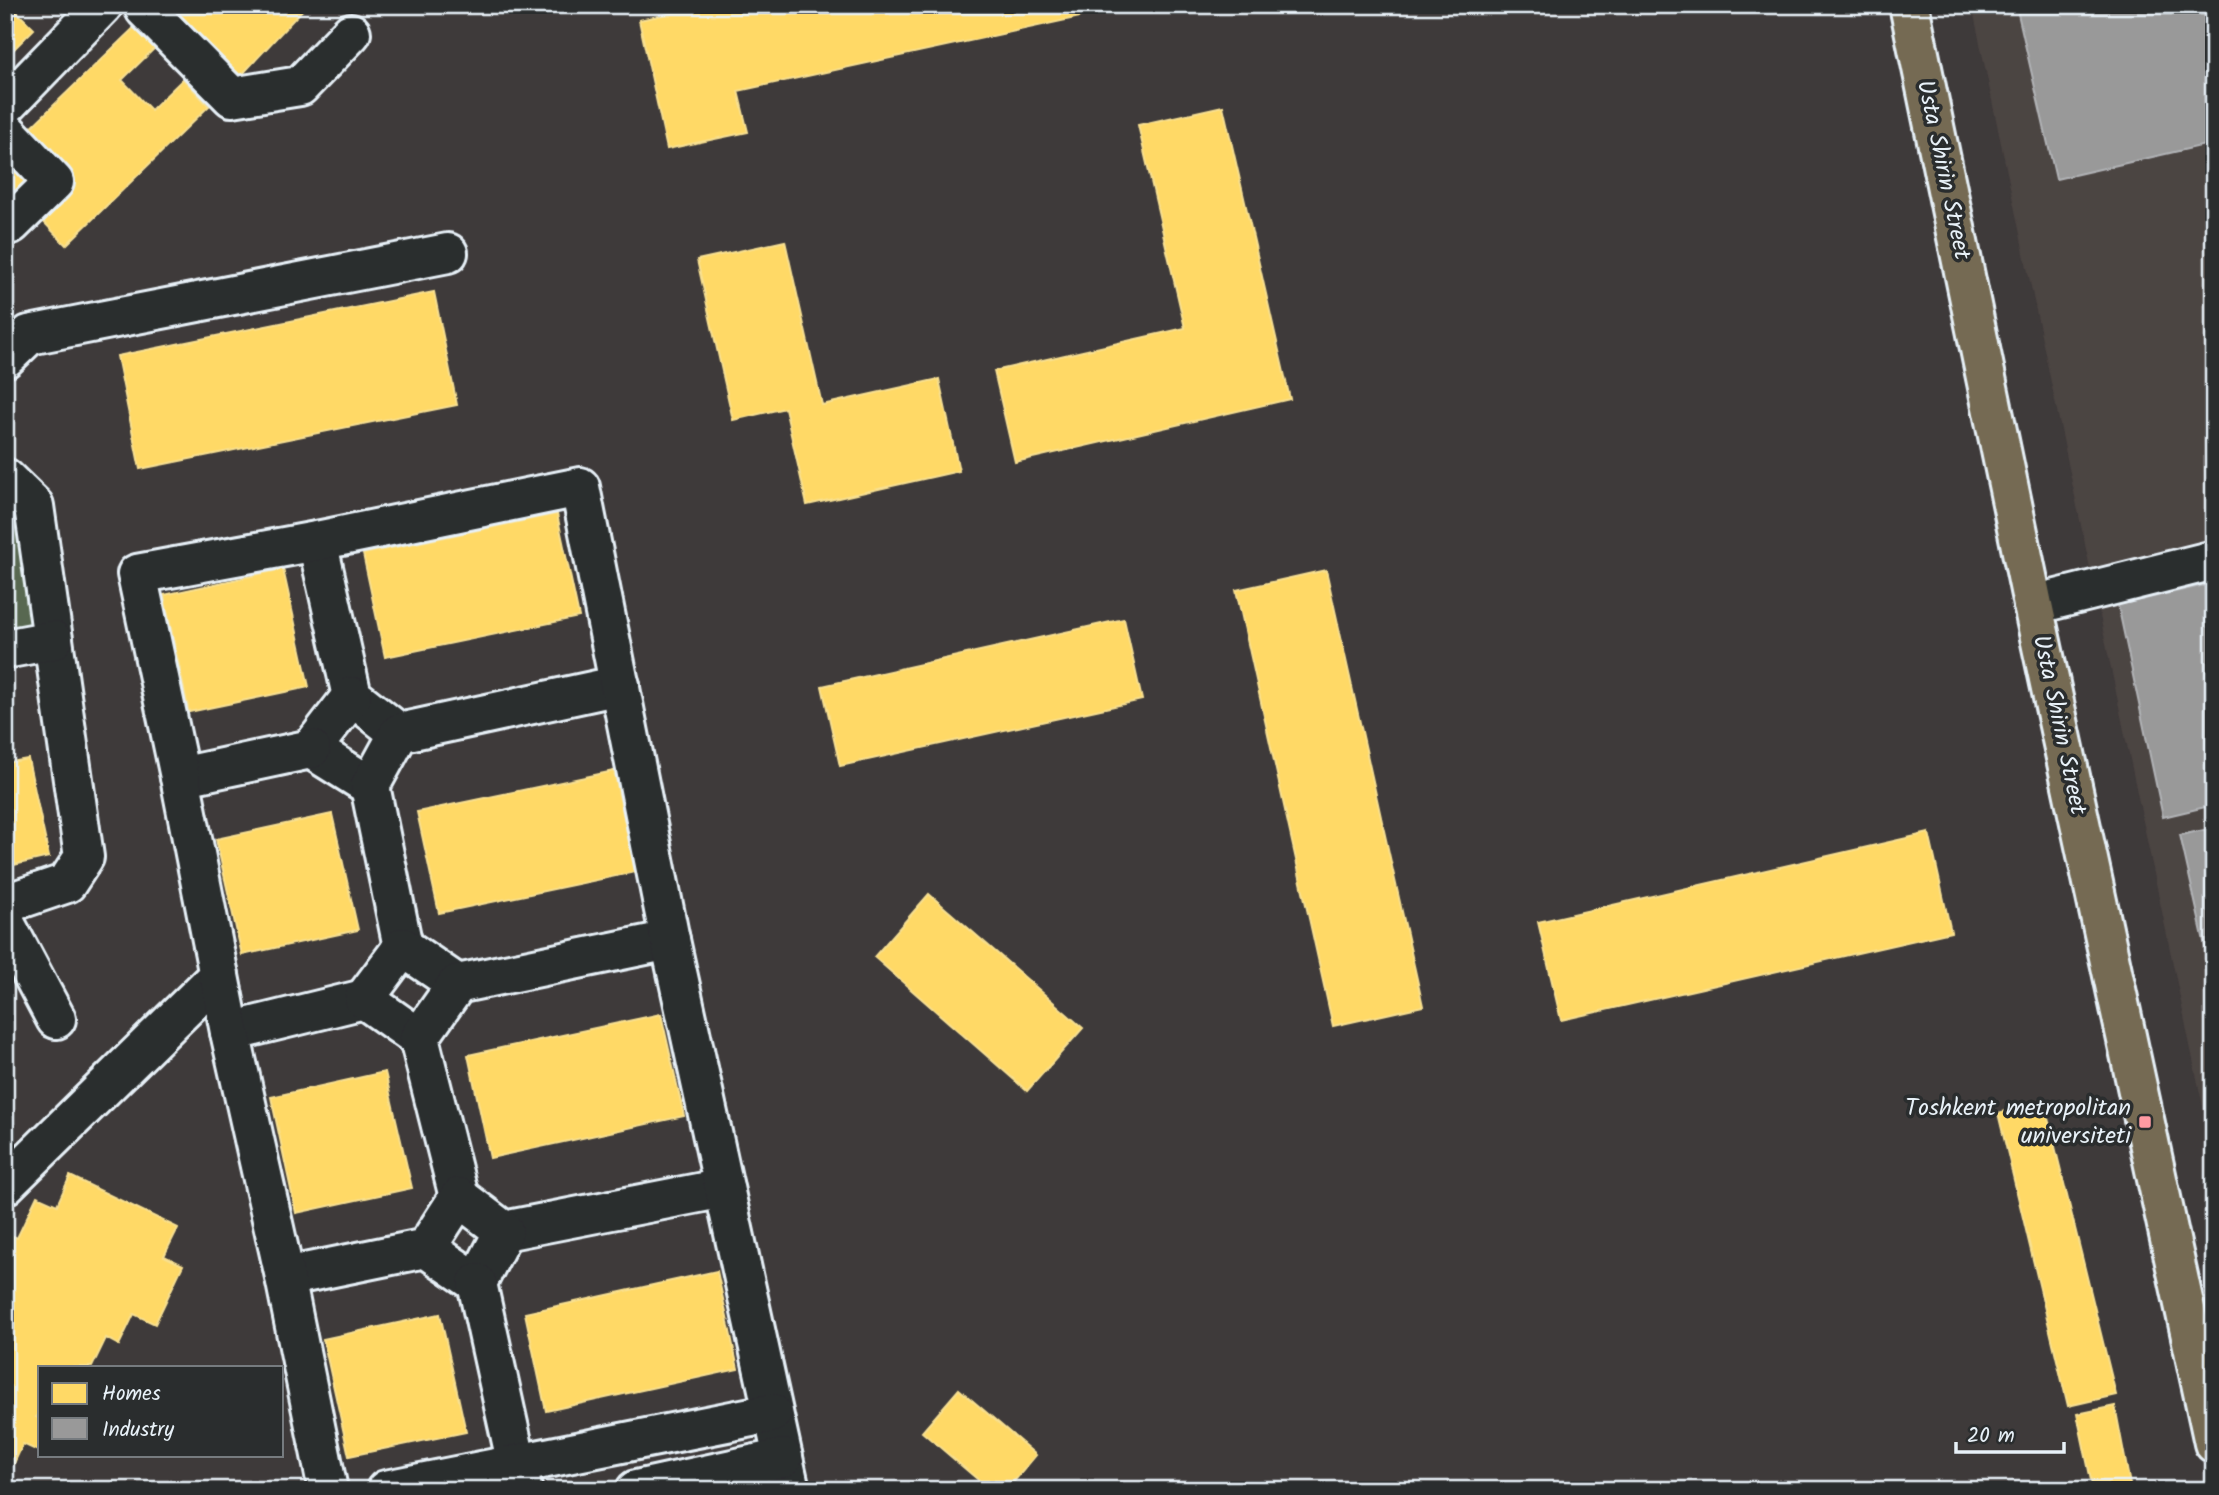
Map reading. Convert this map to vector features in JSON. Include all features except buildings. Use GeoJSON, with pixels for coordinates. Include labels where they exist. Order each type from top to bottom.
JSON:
{"type":"FeatureCollection","features":[{"type":"Feature","properties":{"kind":"main road","name":"Usta Shirin Street"},"geometry":{"type":"LineString","coordinates":[[1909,5],[2033,605],[2208,1388],[2214,1443]]}},
{"type":"Feature","properties":{"kind":"lane"},"geometry":{"type":"LineString","coordinates":[[5,106],[103,5]]}},
{"type":"Feature","properties":{"kind":"lane"},"geometry":{"type":"LineString","coordinates":[[138,7],[232,97],[300,86],[351,33]]}},
{"type":"Feature","properties":{"kind":"lane"},"geometry":{"type":"LineString","coordinates":[[5,130],[54,182],[11,224]]}},
{"type":"Feature","properties":{"kind":"lane"},"geometry":{"type":"LineString","coordinates":[[5,358],[29,335],[448,253]]}},
{"type":"Feature","properties":{"kind":"lane"},"geometry":{"type":"LineString","coordinates":[[5,478],[34,506],[84,858],[67,883],[5,904]]}},
{"type":"Feature","properties":{"kind":"lane"},"geometry":{"type":"LineString","coordinates":[[328,1490],[285,1277],[230,1032],[137,574],[317,541],[580,487],[670,940],[786,1474],[636,1490]]}},
{"type":"Feature","properties":{"kind":"lane"},"geometry":{"type":"LineString","coordinates":[[317,541],[352,696],[399,733]]}},
{"type":"Feature","properties":{"kind":"lane"},"geometry":{"type":"LineString","coordinates":[[2033,605],[2214,560]]}},
{"type":"Feature","properties":{"kind":"lane"},"geometry":{"type":"LineString","coordinates":[[5,649],[53,640]]}},
{"type":"Feature","properties":{"kind":"lane"},"geometry":{"type":"LineString","coordinates":[[457,984],[403,947],[370,786],[399,733],[620,685]]}},
{"type":"Feature","properties":{"kind":"lane"},"geometry":{"type":"LineString","coordinates":[[180,777],[311,749],[352,696]]}},
{"type":"Feature","properties":{"kind":"lane"},"geometry":{"type":"LineString","coordinates":[[311,749],[370,786]]}},
{"type":"Feature","properties":{"kind":"lane"},"geometry":{"type":"LineString","coordinates":[[5,923],[56,1020]]}},
{"type":"Feature","properties":{"kind":"lane"},"geometry":{"type":"LineString","coordinates":[[419,1038],[457,984],[670,940]]}},
{"type":"Feature","properties":{"kind":"lane"},"geometry":{"type":"LineString","coordinates":[[230,1032],[364,999],[403,947]]}},
{"type":"Feature","properties":{"kind":"lane"},"geometry":{"type":"LineString","coordinates":[[5,1185],[219,975]]}},
{"type":"Feature","properties":{"kind":"lane"},"geometry":{"type":"LineString","coordinates":[[364,999],[419,1038],[459,1197],[504,1231],[724,1188]]}},
{"type":"Feature","properties":{"kind":"lane"},"geometry":{"type":"LineString","coordinates":[[285,1277],[426,1248],[459,1197]]}},
{"type":"Feature","properties":{"kind":"lane"},"geometry":{"type":"LineString","coordinates":[[504,1231],[477,1283],[519,1477]]}},
{"type":"Feature","properties":{"kind":"lane"},"geometry":{"type":"LineString","coordinates":[[426,1248],[477,1283]]}},
{"type":"Feature","properties":{"kind":"lane"},"geometry":{"type":"LineString","coordinates":[[386,1490],[519,1477],[772,1412]]}},
{"type":"Feature","properties":{"kind":"shaded area"},"geometry":{"type":"Polygon","coordinates":[[[1972,5],[2214,5],[2214,1156],[2200,1093],[1972,5]]]}},
{"type":"Feature","properties":{"kind":"green space"},"geometry":{"type":"Polygon","coordinates":[[[5,513],[13,518],[28,537],[38,624],[5,639],[5,513]]]}},
{"type":"Feature","properties":{"kind":"place","name":"Toshkent metropolitan universiteti"},"geometry":{"type":"Point","coordinates":[2145,1122]}}]}
